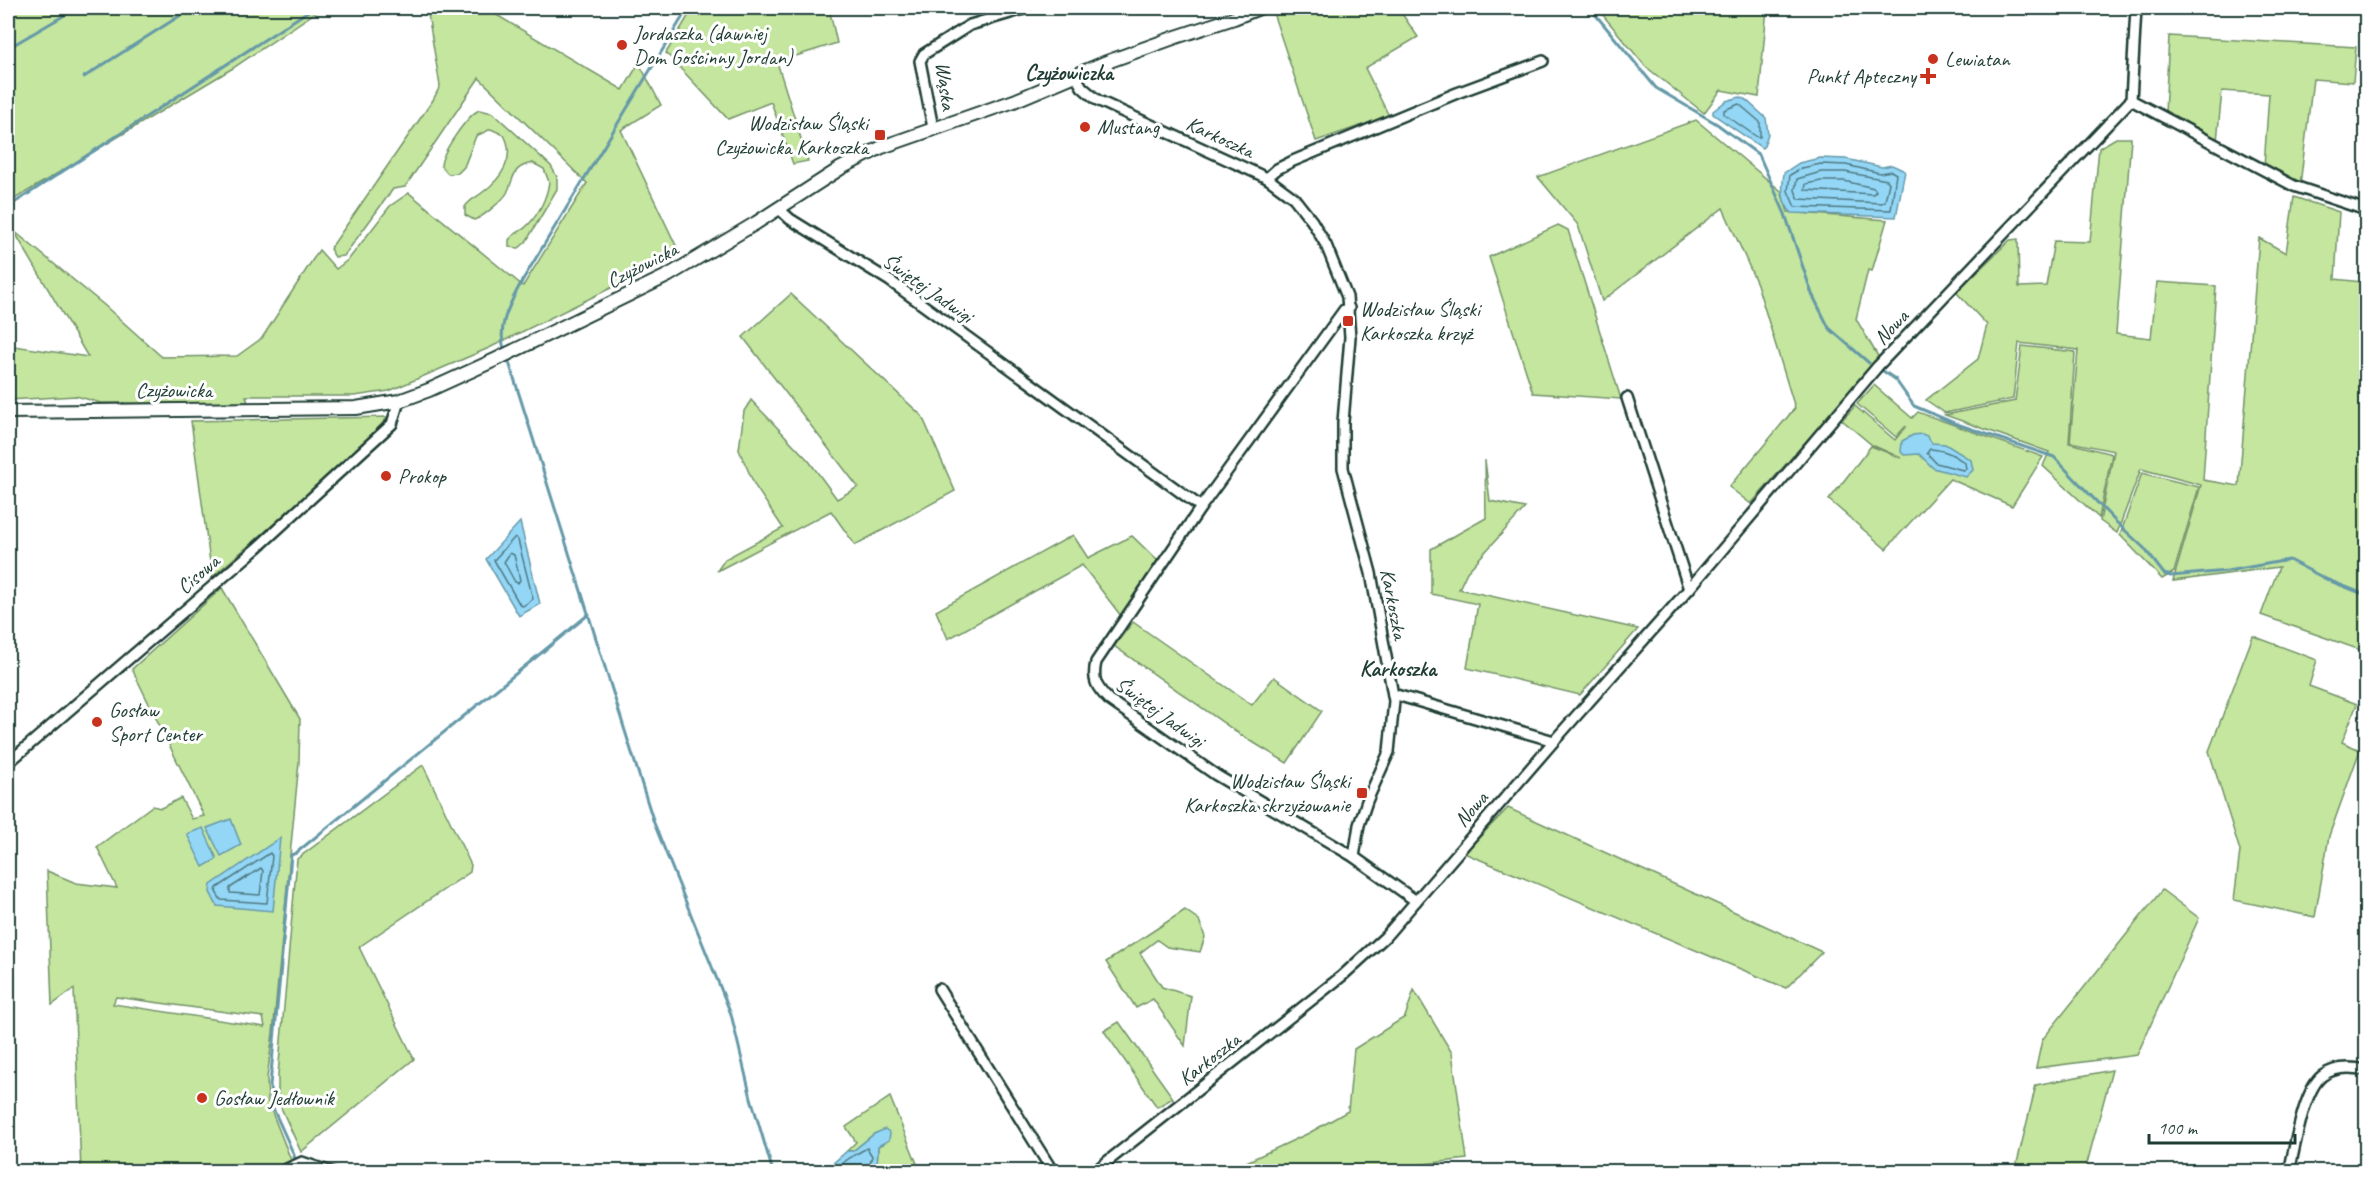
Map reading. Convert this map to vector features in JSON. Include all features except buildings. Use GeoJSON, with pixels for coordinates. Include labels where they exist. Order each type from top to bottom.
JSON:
{"type":"FeatureCollection","features":[{"type":"Feature","properties":{"kind":"street","name":"Wąska"},"geometry":{"type":"LineString","coordinates":[[933,128],[920,61],[924,54],[970,25],[1027,8]]}},
{"type":"Feature","properties":{"kind":"street","name":"Czyżowicka"},"geometry":{"type":"LineString","coordinates":[[8,412],[356,408],[399,401],[498,359],[669,275],[756,223],[841,168],[882,147],[1258,8]]}},
{"type":"Feature","properties":{"kind":"street"},"geometry":{"type":"LineString","coordinates":[[2136,8],[2131,100],[2294,186],[2367,210]]}},
{"type":"Feature","properties":{"kind":"street"},"geometry":{"type":"LineString","coordinates":[[1267,178],[1277,169],[1293,161],[1457,93],[1543,61]]}},
{"type":"Feature","properties":{"kind":"street","name":"Karkoszka"},"geometry":{"type":"LineString","coordinates":[[1075,75],[1082,87],[1097,100],[1267,178],[1294,198],[1312,221],[1337,270],[1349,308],[1350,337],[1343,422],[1343,468],[1371,573],[1393,694],[1393,726],[1389,752],[1362,817],[1354,857]]}},
{"type":"Feature","properties":{"kind":"street","name":"Nowa"},"geometry":{"type":"LineString","coordinates":[[1416,901],[1689,589],[1878,366],[2131,100]]}},
{"type":"Feature","properties":{"kind":"street","name":"Świętej Jadwigi"},"geometry":{"type":"LineString","coordinates":[[778,208],[790,219],[890,281],[1201,507]]}},
{"type":"Feature","properties":{"kind":"street","name":"Świętej Jadwigi"},"geometry":{"type":"LineString","coordinates":[[1349,308],[1344,310],[1201,507],[1096,662],[1093,676],[1098,689],[1109,700],[1216,775],[1354,857]]}},
{"type":"Feature","properties":{"kind":"street"},"geometry":{"type":"LineString","coordinates":[[1627,398],[1689,589]]}},
{"type":"Feature","properties":{"kind":"street","name":"Cisowa"},"geometry":{"type":"LineString","coordinates":[[8,763],[109,677],[210,586],[257,548],[392,424],[399,401]]}},
{"type":"Feature","properties":{"kind":"street"},"geometry":{"type":"LineString","coordinates":[[1393,694],[1554,741]]}},
{"type":"Feature","properties":{"kind":"street"},"geometry":{"type":"LineString","coordinates":[[1354,857],[1416,901]]}},
{"type":"Feature","properties":{"kind":"street","name":"Karkoszka"},"geometry":{"type":"LineString","coordinates":[[1094,1172],[1342,976],[1385,937],[1416,901]]}},
{"type":"Feature","properties":{"kind":"street"},"geometry":{"type":"LineString","coordinates":[[939,989],[1053,1172]]}},
{"type":"Feature","properties":{"kind":"street"},"geometry":{"type":"LineString","coordinates":[[2289,1172],[2311,1091],[2322,1076],[2349,1066],[2367,1070]]}},
{"type":"Feature","properties":{"kind":"street"},"geometry":{"type":"LineString","coordinates":[[280,1172],[302,1162],[331,1172]]}},
{"type":"Feature","properties":{"kind":"green space"},"geometry":{"type":"Polygon","coordinates":[[[8,8],[322,8],[233,68],[8,203],[8,8]]]}},
{"type":"Feature","properties":{"kind":"green space"},"geometry":{"type":"Polygon","coordinates":[[[427,8],[485,8],[623,90],[639,63],[661,105],[621,130],[680,254],[489,348],[389,391],[354,396],[246,396],[248,403],[101,403],[76,396],[8,400],[8,345],[88,357],[14,231],[104,305],[162,357],[237,356],[262,338],[319,250],[336,269],[349,259],[390,206],[409,193],[523,286],[587,183],[479,78],[405,187],[393,189],[344,256],[335,257],[330,249],[433,100],[440,86],[427,8]]]}},
{"type":"Feature","properties":{"kind":"green space"},"geometry":{"type":"Polygon","coordinates":[[[693,8],[829,8],[837,43],[777,62],[808,161],[793,164],[771,102],[728,119],[666,53],[693,8]]]}},
{"type":"Feature","properties":{"kind":"green space"},"geometry":{"type":"Polygon","coordinates":[[[1283,8],[1398,8],[1418,37],[1365,68],[1389,116],[1316,141],[1273,13],[1283,8]]]}},
{"type":"Feature","properties":{"kind":"green space"},"geometry":{"type":"Polygon","coordinates":[[[1597,8],[1767,8],[1759,97],[1721,90],[1704,113],[1645,66],[1597,8]]]}},
{"type":"Feature","properties":{"kind":"green space"},"geometry":{"type":"Polygon","coordinates":[[[2169,36],[2356,47],[2353,82],[2313,79],[2300,185],[2264,166],[2269,94],[2222,91],[2217,141],[2165,113],[2169,36]]]}},
{"type":"Feature","properties":{"kind":"green space"},"geometry":{"type":"Polygon","coordinates":[[[479,110],[493,113],[551,166],[557,177],[557,189],[526,242],[519,248],[509,247],[509,240],[528,225],[542,205],[549,182],[544,169],[533,163],[521,167],[517,170],[505,196],[474,220],[465,215],[465,207],[501,174],[508,159],[504,135],[491,129],[476,136],[464,167],[458,173],[448,174],[441,166],[445,153],[456,135],[468,119],[479,110]]]}},
{"type":"Feature","properties":{"kind":"green space"},"geometry":{"type":"Polygon","coordinates":[[[1696,120],[1781,191],[1788,212],[1887,220],[1872,271],[1868,270],[1856,319],[1879,358],[1751,504],[1729,487],[1795,408],[1757,284],[1723,208],[1602,301],[1578,225],[1538,177],[1696,120]]]}},
{"type":"Feature","properties":{"kind":"green space"},"geometry":{"type":"Polygon","coordinates":[[[2116,138],[2131,138],[2116,334],[2151,338],[2157,282],[2216,286],[2203,480],[2239,486],[2259,238],[2286,253],[2294,197],[2339,212],[2335,279],[2362,282],[2366,261],[2366,652],[2261,615],[2279,567],[2173,581],[2201,485],[2141,469],[2117,533],[2100,521],[2114,451],[2070,442],[2078,350],[2019,343],[2013,399],[1945,413],[1926,400],[1978,359],[1987,325],[1956,292],[2010,240],[2018,239],[2019,287],[2046,286],[2054,241],[2090,242],[2099,148],[2116,138]]]}},
{"type":"Feature","properties":{"kind":"green space"},"geometry":{"type":"Polygon","coordinates":[[[1558,225],[1568,230],[1621,399],[1533,393],[1489,257],[1558,225]]]}},
{"type":"Feature","properties":{"kind":"green space"},"geometry":{"type":"Polygon","coordinates":[[[791,294],[922,416],[955,491],[855,545],[831,511],[717,571],[725,559],[783,528],[755,486],[739,450],[744,411],[751,400],[809,461],[837,499],[858,487],[743,337],[791,294]]]}},
{"type":"Feature","properties":{"kind":"green space"},"geometry":{"type":"Polygon","coordinates":[[[2022,346],[2075,352],[2069,443],[2112,454],[2099,518],[2043,466],[2049,452],[1945,415],[2015,401],[2022,346]]]}},
{"type":"Feature","properties":{"kind":"green space"},"geometry":{"type":"Polygon","coordinates":[[[1874,385],[1912,418],[1918,412],[2043,457],[2012,506],[1950,479],[1886,549],[1829,500],[1871,446],[1901,458],[1872,445],[1842,420],[1855,406],[1895,440],[1906,426],[1896,437],[1857,404],[1874,385]]]}},
{"type":"Feature","properties":{"kind":"green space"},"geometry":{"type":"Polygon","coordinates":[[[388,417],[350,459],[212,577],[191,421],[388,417]]]}},
{"type":"Feature","properties":{"kind":"green space"},"geometry":{"type":"Polygon","coordinates":[[[1485,460],[1490,501],[1525,508],[1467,572],[1459,589],[1638,629],[1580,695],[1467,668],[1478,604],[1431,594],[1431,549],[1486,518],[1485,460]]]}},
{"type":"Feature","properties":{"kind":"green space"},"geometry":{"type":"Polygon","coordinates":[[[2142,473],[2199,487],[2174,572],[2162,579],[2120,535],[2142,473]]]}},
{"type":"Feature","properties":{"kind":"green space"},"geometry":{"type":"Polygon","coordinates":[[[1073,535],[1088,558],[1132,536],[1158,561],[1121,616],[1082,565],[948,639],[936,611],[1073,535]]]}},
{"type":"Feature","properties":{"kind":"green space"},"geometry":{"type":"Polygon","coordinates":[[[222,588],[300,719],[299,762],[267,1078],[268,1102],[291,1160],[269,1171],[81,1171],[74,989],[52,1005],[47,871],[76,883],[117,888],[97,847],[152,806],[161,808],[181,798],[192,819],[204,816],[132,669],[222,588]],[[116,997],[113,1004],[265,1027],[263,1017],[116,997]]]}},
{"type":"Feature","properties":{"kind":"green space"},"geometry":{"type":"Polygon","coordinates":[[[1133,622],[1252,705],[1274,677],[1322,711],[1287,763],[1241,735],[1114,646],[1133,622]]]}},
{"type":"Feature","properties":{"kind":"green space"},"geometry":{"type":"Polygon","coordinates":[[[2253,636],[2317,660],[2309,686],[2357,704],[2342,742],[2360,750],[2329,836],[2315,917],[2234,900],[2240,851],[2209,751],[2253,636]]]}},
{"type":"Feature","properties":{"kind":"green space"},"geometry":{"type":"Polygon","coordinates":[[[423,765],[471,865],[470,872],[359,947],[414,1059],[301,1152],[278,1101],[278,1075],[297,859],[423,765]]]}},
{"type":"Feature","properties":{"kind":"green space"},"geometry":{"type":"Polygon","coordinates":[[[1508,808],[1822,952],[1786,988],[1464,853],[1508,808]]]}},
{"type":"Feature","properties":{"kind":"green space"},"geometry":{"type":"Polygon","coordinates":[[[2162,890],[2199,918],[2137,1055],[2036,1068],[2042,1040],[2162,890]]]}},
{"type":"Feature","properties":{"kind":"green space"},"geometry":{"type":"Polygon","coordinates":[[[1185,910],[1199,920],[1205,937],[1200,952],[1167,947],[1157,940],[1140,953],[1162,987],[1191,996],[1185,1046],[1153,999],[1136,1008],[1106,962],[1185,910]]]}},
{"type":"Feature","properties":{"kind":"green space"},"geometry":{"type":"Polygon","coordinates":[[[1414,990],[1452,1053],[1467,1159],[1355,1172],[1227,1171],[1309,1133],[1348,1111],[1354,1049],[1405,1017],[1414,990]]]}},
{"type":"Feature","properties":{"kind":"green space"},"geometry":{"type":"Polygon","coordinates":[[[1119,1022],[1173,1098],[1157,1107],[1104,1031],[1119,1022]]]}},
{"type":"Feature","properties":{"kind":"green space"},"geometry":{"type":"Polygon","coordinates":[[[2112,1070],[2085,1171],[2015,1171],[2036,1085],[2112,1070]]]}},
{"type":"Feature","properties":{"kind":"green space"},"geometry":{"type":"Polygon","coordinates":[[[890,1097],[920,1171],[913,1169],[872,1171],[877,1166],[878,1146],[889,1140],[885,1130],[874,1134],[853,1151],[847,1151],[856,1142],[846,1127],[890,1097]]]}},
{"type":"Feature","properties":{"kind":"water"},"geometry":{"type":"Polygon","coordinates":[[[1740,97],[1766,118],[1768,134],[1762,148],[1713,114],[1713,111],[1726,101],[1740,97]]]}},
{"type":"Feature","properties":{"kind":"water"},"geometry":{"type":"Polygon","coordinates":[[[1820,158],[1846,159],[1882,167],[1892,165],[1905,171],[1896,217],[1792,213],[1785,204],[1782,189],[1784,173],[1799,163],[1820,158]]]}},
{"type":"Feature","properties":{"kind":"water"},"geometry":{"type":"Polygon","coordinates":[[[1913,435],[1927,436],[1932,443],[1945,444],[1971,460],[1973,470],[1966,477],[1933,468],[1919,454],[1904,455],[1901,452],[1902,441],[1913,435]]]}},
{"type":"Feature","properties":{"kind":"water"},"geometry":{"type":"Polygon","coordinates":[[[520,522],[540,604],[519,616],[486,559],[520,522]]]}},
{"type":"Feature","properties":{"kind":"water"},"geometry":{"type":"Polygon","coordinates":[[[231,819],[241,845],[221,856],[207,828],[231,819]]]}},
{"type":"Feature","properties":{"kind":"water"},"geometry":{"type":"Polygon","coordinates":[[[203,828],[217,859],[203,867],[187,834],[203,828]]]}},
{"type":"Feature","properties":{"kind":"water"},"geometry":{"type":"Polygon","coordinates":[[[280,838],[273,911],[217,906],[210,892],[211,885],[280,838]]]}},
{"type":"Feature","properties":{"kind":"water"},"geometry":{"type":"Polygon","coordinates":[[[885,1129],[890,1133],[889,1140],[878,1146],[877,1166],[872,1171],[835,1171],[831,1165],[847,1151],[853,1151],[874,1134],[885,1129]]]}},
{"type":"Feature","properties":{"kind":"waterway"},"geometry":{"type":"LineString","coordinates":[[8,48],[77,8]]}},
{"type":"Feature","properties":{"kind":"waterway"},"geometry":{"type":"LineString","coordinates":[[84,77],[192,8]]}},
{"type":"Feature","properties":{"kind":"waterway"},"geometry":{"type":"LineString","coordinates":[[8,207],[313,8]]}},
{"type":"Feature","properties":{"kind":"waterway"},"geometry":{"type":"LineString","coordinates":[[505,352],[503,324],[522,281],[688,8]]}},
{"type":"Feature","properties":{"kind":"waterway"},"geometry":{"type":"LineString","coordinates":[[1590,8],[1656,88],[1717,124],[1759,155],[1785,214],[1812,294],[1829,328],[1869,363]]}},
{"type":"Feature","properties":{"kind":"waterway"},"geometry":{"type":"LineString","coordinates":[[508,359],[654,823],[731,1014],[751,1098],[773,1172]]}},
{"type":"Feature","properties":{"kind":"waterway"},"geometry":{"type":"LineString","coordinates":[[1883,371],[1895,379],[1914,406],[1954,423],[2054,457],[2144,548],[2164,574],[2171,576],[2227,571],[2289,560],[2328,580],[2366,595]]}},
{"type":"Feature","properties":{"kind":"waterway"},"geometry":{"type":"LineString","coordinates":[[297,1172],[294,1155],[272,1106],[270,1085],[291,855],[589,614]]}},
{"type":"Feature","properties":{"kind":"place","name":"Jordaszka (dawniej Dom Gościnny Jordan)"},"geometry":{"type":"Point","coordinates":[622,45]}},
{"type":"Feature","properties":{"kind":"place","name":"Lewiatan"},"geometry":{"type":"Point","coordinates":[1933,59]}},
{"type":"Feature","properties":{"kind":"place","name":"Punkt Apteczny"},"geometry":{"type":"Point","coordinates":[1928,76]}},
{"type":"Feature","properties":{"kind":"place","name":"Mustang"},"geometry":{"type":"Point","coordinates":[1085,127]}},
{"type":"Feature","properties":{"kind":"place","name":"Wodzisław Śląski Czyżowicka Karkoszka"},"geometry":{"type":"Point","coordinates":[880,135]}},
{"type":"Feature","properties":{"kind":"place","name":"Wodzisław Śląski Karkoszka krzyż"},"geometry":{"type":"Point","coordinates":[1348,321]}},
{"type":"Feature","properties":{"kind":"place","name":"Prokop"},"geometry":{"type":"Point","coordinates":[386,476]}},
{"type":"Feature","properties":{"kind":"place","name":"Gosław Sport Center"},"geometry":{"type":"Point","coordinates":[97,722]}},
{"type":"Feature","properties":{"kind":"place","name":"Wodzisław Śląski Karkoszka skrzyżowanie"},"geometry":{"type":"Point","coordinates":[1362,793]}},
{"type":"Feature","properties":{"kind":"place","name":"Gosław Jedłownik"},"geometry":{"type":"Point","coordinates":[202,1098]}},
{"type":"Feature","properties":{"kind":"district","name":"Czyżowiczka"},"geometry":{"type":"Point","coordinates":[1069,73]}},
{"type":"Feature","properties":{"kind":"district","name":"Karkoszka"},"geometry":{"type":"Point","coordinates":[1398,669]}}]}
